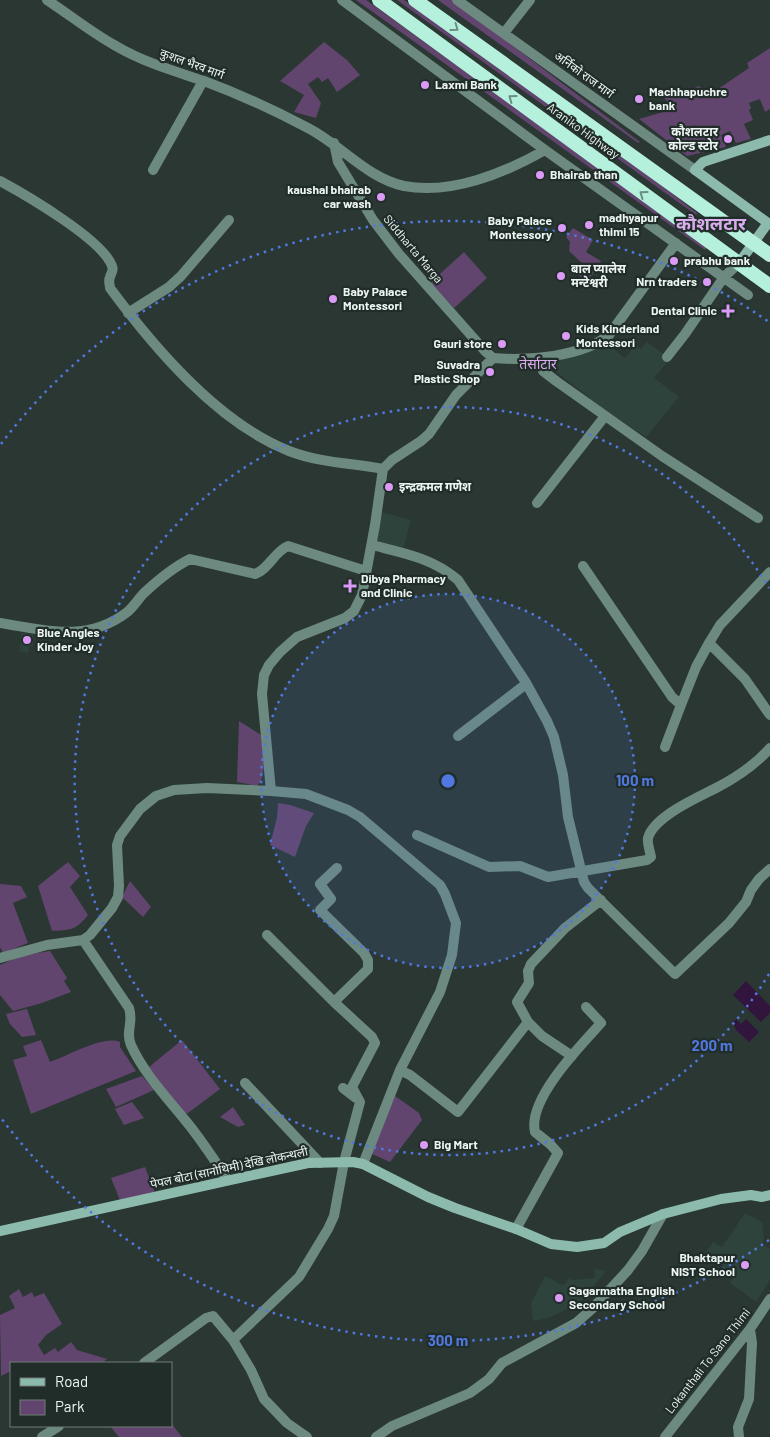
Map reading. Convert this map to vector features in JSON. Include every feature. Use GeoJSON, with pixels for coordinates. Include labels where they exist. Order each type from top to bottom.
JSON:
{"type":"FeatureCollection","features":[{"type":"Feature","properties":{"kind":"highway","name":"Araniko Highway"},"geometry":{"type":"LineString","coordinates":[[379,0],[770,286]]}},
{"type":"Feature","properties":{"kind":"highway","name":"Araniko Highway"},"geometry":{"type":"LineString","coordinates":[[415,0],[770,256]]}},
{"type":"Feature","properties":{"kind":"main road"},"geometry":{"type":"LineString","coordinates":[[740,263],[768,223],[696,170],[703,162],[770,140]]}},
{"type":"Feature","properties":{"kind":"main road","name":"पेपल बोटा (सानोथिमी) देखि लोकन्थली"},"geometry":{"type":"LineString","coordinates":[[0,1231],[228,1180],[300,1165],[320,1163],[344,1162],[363,1164],[428,1197],[516,1229],[551,1244],[576,1247],[604,1243],[620,1232],[663,1214],[720,1199],[751,1195],[762,1197],[770,1194]]}},
{"type":"Feature","properties":{"kind":"street","name":"कुशल‌ भैरव मार्ग"},"geometry":{"type":"LineString","coordinates":[[47,0],[116,46],[145,60],[258,104],[308,128],[379,176],[395,183],[421,188],[460,184],[502,171],[522,163],[545,150]]}},
{"type":"Feature","properties":{"kind":"street"},"geometry":{"type":"LineString","coordinates":[[342,0],[545,150],[748,295]]}},
{"type":"Feature","properties":{"kind":"street","name":"अर्निको राज मार्ग"},"geometry":{"type":"LineString","coordinates":[[457,0],[696,170]]}},
{"type":"Feature","properties":{"kind":"street"},"geometry":{"type":"LineString","coordinates":[[504,33],[530,0]]}},
{"type":"Feature","properties":{"kind":"street"},"geometry":{"type":"LineString","coordinates":[[153,170],[203,81]]}},
{"type":"Feature","properties":{"kind":"street","name":"Siddharta Marga"},"geometry":{"type":"LineString","coordinates":[[334,144],[338,162],[373,220],[399,254],[493,358]]}},
{"type":"Feature","properties":{"kind":"street"},"geometry":{"type":"LineString","coordinates":[[0,180],[66,223],[102,251],[113,270],[109,281],[110,288],[142,331],[204,396],[234,420],[291,452],[328,462],[383,469]]}},
{"type":"Feature","properties":{"kind":"street"},"geometry":{"type":"LineString","coordinates":[[128,313],[175,282],[229,220]]}},
{"type":"Feature","properties":{"kind":"street"},"geometry":{"type":"LineString","coordinates":[[271,791],[262,694],[264,675],[269,665],[280,652],[297,637],[345,618],[354,611],[362,596],[372,545],[383,469],[392,460],[421,441],[428,434],[456,395],[493,358],[540,358],[593,345],[609,335],[676,243]]}},
{"type":"Feature","properties":{"kind":"street"},"geometry":{"type":"LineString","coordinates":[[667,357],[724,277],[740,263]]}},
{"type":"Feature","properties":{"kind":"street"},"geometry":{"type":"LineString","coordinates":[[540,358],[543,371],[547,375],[662,456],[758,518]]}},
{"type":"Feature","properties":{"kind":"street"},"geometry":{"type":"LineString","coordinates":[[537,503],[605,416]]}},
{"type":"Feature","properties":{"kind":"street"},"geometry":{"type":"LineString","coordinates":[[372,545],[421,557],[448,571],[458,580],[526,684],[554,737],[563,775],[568,817],[584,882],[675,974],[729,922],[746,902],[751,890],[759,879],[770,869]]}},
{"type":"Feature","properties":{"kind":"street"},"geometry":{"type":"LineString","coordinates":[[0,623],[62,633],[85,631],[103,626],[126,613],[144,593],[179,565],[190,559],[255,574],[262,572],[281,549],[288,546],[366,571]]}},
{"type":"Feature","properties":{"kind":"street"},"geometry":{"type":"LineString","coordinates":[[583,566],[672,697],[681,705]]}},
{"type":"Feature","properties":{"kind":"street"},"geometry":{"type":"LineString","coordinates":[[665,747],[696,667],[709,643],[720,625],[770,572]]}},
{"type":"Feature","properties":{"kind":"street"},"geometry":{"type":"LineString","coordinates":[[709,643],[745,679],[770,715]]}},
{"type":"Feature","properties":{"kind":"street"},"geometry":{"type":"LineString","coordinates":[[458,736],[526,684]]}},
{"type":"Feature","properties":{"kind":"street"},"geometry":{"type":"LineString","coordinates":[[417,835],[489,867],[520,866],[548,877],[647,860],[651,857],[648,842],[649,836],[656,826],[678,807],[719,787],[741,773],[759,760],[770,748]]}},
{"type":"Feature","properties":{"kind":"street"},"geometry":{"type":"LineString","coordinates":[[0,958],[47,945],[83,940],[90,935],[118,897],[120,886],[117,845],[120,836],[140,809],[166,792],[207,788],[306,794],[348,810],[360,817],[440,886],[456,923],[452,955],[440,992],[400,1070],[363,1164]]}},
{"type":"Feature","properties":{"kind":"street"},"geometry":{"type":"LineString","coordinates":[[334,1002],[368,969],[368,960],[364,953],[320,910],[331,899],[320,884],[337,868]]}},
{"type":"Feature","properties":{"kind":"street"},"geometry":{"type":"LineString","coordinates":[[572,1056],[542,1036],[528,1022],[517,1002],[528,983],[528,971],[531,964],[565,928],[601,900]]}},
{"type":"Feature","properties":{"kind":"street"},"geometry":{"type":"LineString","coordinates":[[233,1340],[299,1277],[334,1216],[344,1162],[360,1102],[352,1087],[375,1043],[372,1037],[334,1002],[267,934]]}},
{"type":"Feature","properties":{"kind":"street"},"geometry":{"type":"LineString","coordinates":[[83,940],[130,1008],[132,1018],[128,1035],[132,1046],[168,1100],[187,1122],[228,1180]]}},
{"type":"Feature","properties":{"kind":"street"},"geometry":{"type":"LineString","coordinates":[[516,1229],[558,1153],[550,1144],[534,1132],[534,1115],[554,1078],[601,1023],[586,1007]]}},
{"type":"Feature","properties":{"kind":"street"},"geometry":{"type":"LineString","coordinates":[[400,1070],[410,1075],[458,1112],[528,1022]]}},
{"type":"Feature","properties":{"kind":"street"},"geometry":{"type":"LineString","coordinates":[[245,1083],[320,1163]]}},
{"type":"Feature","properties":{"kind":"street"},"geometry":{"type":"LineString","coordinates":[[343,1088],[359,1100]]}},
{"type":"Feature","properties":{"kind":"street"},"geometry":{"type":"LineString","coordinates":[[382,1435],[392,1426],[470,1393],[490,1379],[502,1363],[576,1323],[593,1308],[628,1270],[642,1251],[663,1214]]}},
{"type":"Feature","properties":{"kind":"street","name":"Lokanthali To Sano Thimi"},"geometry":{"type":"LineString","coordinates":[[665,1437],[769,1305]]}},
{"type":"Feature","properties":{"kind":"street"},"geometry":{"type":"LineString","coordinates":[[145,1362],[206,1318],[213,1316],[233,1340],[251,1370],[264,1399],[287,1422],[307,1437]]}},
{"type":"Feature","properties":{"kind":"street"},"geometry":{"type":"LineString","coordinates":[[740,1437],[738,1428],[749,1399],[752,1343],[750,1329]]}},
{"type":"Feature","properties":{"kind":"street"},"geometry":{"type":"LineString","coordinates":[[42,1437],[57,1427]]}},
{"type":"Feature","properties":{"kind":"shaded area"},"geometry":{"type":"Polygon","coordinates":[[[647,342],[670,359],[654,378],[679,397],[646,437],[591,401],[589,397],[555,371],[551,363],[607,344],[625,358],[636,345],[641,349],[647,342]]]}},
{"type":"Feature","properties":{"kind":"shaded area"},"geometry":{"type":"Polygon","coordinates":[[[381,512],[411,520],[403,550],[376,543],[381,512]]]}},
{"type":"Feature","properties":{"kind":"shaded area","name":"Blue Angles Kinder Joy"},"geometry":{"type":"Polygon","coordinates":[[[21,633],[33,634],[33,646],[29,647],[28,653],[20,651],[21,633]]]}},
{"type":"Feature","properties":{"kind":"shaded area"},"geometry":{"type":"Polygon","coordinates":[[[746,981],[770,1006],[770,1013],[761,1022],[733,995],[746,981]]]}},
{"type":"Feature","properties":{"kind":"shaded area"},"geometry":{"type":"Polygon","coordinates":[[[736,1019],[741,1024],[746,1019],[759,1032],[749,1042],[736,1030],[733,1022],[736,1019]]]}},
{"type":"Feature","properties":{"kind":"shaded area","name":"Bhaktapur NIST School"},"geometry":{"type":"Polygon","coordinates":[[[745,1213],[762,1222],[764,1239],[762,1244],[770,1249],[770,1280],[756,1302],[730,1283],[736,1274],[704,1255],[713,1242],[722,1247],[745,1213]]]}},
{"type":"Feature","properties":{"kind":"shaded area","name":"Sagarmatha English Secondary School"},"geometry":{"type":"Polygon","coordinates":[[[594,1269],[606,1271],[580,1303],[548,1318],[533,1321],[531,1303],[545,1276],[562,1285],[570,1277],[572,1280],[595,1278],[594,1269]]]}},
{"type":"Feature","properties":{"kind":"green space"},"geometry":{"type":"Polygon","coordinates":[[[356,0],[366,0],[707,246],[705,250],[356,0]]]}},
{"type":"Feature","properties":{"kind":"green space"},"geometry":{"type":"Polygon","coordinates":[[[397,0],[404,0],[662,186],[697,213],[696,215],[397,0]]]}},
{"type":"Feature","properties":{"kind":"green space"},"geometry":{"type":"Polygon","coordinates":[[[438,0],[452,0],[640,142],[638,143],[438,0]]]}},
{"type":"Feature","properties":{"kind":"green space"},"geometry":{"type":"Polygon","coordinates":[[[324,42],[347,60],[360,75],[337,92],[328,78],[322,82],[318,77],[308,84],[321,103],[316,118],[294,112],[304,95],[280,81],[324,42]]]}},
{"type":"Feature","properties":{"kind":"green space"},"geometry":{"type":"Polygon","coordinates":[[[770,48],[770,109],[765,112],[760,99],[749,103],[751,108],[749,110],[753,120],[744,124],[751,139],[736,143],[730,131],[721,135],[726,147],[687,156],[639,119],[670,110],[667,101],[659,91],[680,98],[698,86],[712,93],[749,68],[747,63],[770,48]]]}},
{"type":"Feature","properties":{"kind":"green space"},"geometry":{"type":"Polygon","coordinates":[[[573,228],[593,240],[586,252],[601,261],[584,285],[576,269],[582,263],[569,251],[570,242],[566,237],[573,228]]]}},
{"type":"Feature","properties":{"kind":"green space"},"geometry":{"type":"Polygon","coordinates":[[[464,252],[487,278],[454,308],[430,283],[464,252]]]}},
{"type":"Feature","properties":{"kind":"green space"},"geometry":{"type":"Polygon","coordinates":[[[239,721],[261,735],[263,769],[257,786],[237,782],[239,721]]]}},
{"type":"Feature","properties":{"kind":"green space"},"geometry":{"type":"Polygon","coordinates":[[[278,803],[314,813],[306,826],[295,857],[270,845],[277,817],[278,803]]]}},
{"type":"Feature","properties":{"kind":"green space"},"geometry":{"type":"Polygon","coordinates":[[[68,862],[80,876],[70,887],[88,915],[80,924],[73,928],[52,931],[38,886],[68,862]]]}},
{"type":"Feature","properties":{"kind":"green space"},"geometry":{"type":"Polygon","coordinates":[[[130,881],[151,907],[143,917],[122,897],[130,881]]]}},
{"type":"Feature","properties":{"kind":"green space"},"geometry":{"type":"Polygon","coordinates":[[[0,884],[21,886],[27,897],[13,903],[28,943],[3,953],[0,947],[0,884]]]}},
{"type":"Feature","properties":{"kind":"green space"},"geometry":{"type":"Polygon","coordinates":[[[50,951],[67,978],[64,981],[71,992],[13,1011],[0,995],[0,965],[23,955],[50,951]]]}},
{"type":"Feature","properties":{"kind":"green space"},"geometry":{"type":"Polygon","coordinates":[[[27,1009],[36,1035],[22,1037],[10,1024],[6,1014],[27,1009]]]}},
{"type":"Feature","properties":{"kind":"green space"},"geometry":{"type":"Polygon","coordinates":[[[41,1040],[50,1062],[104,1041],[120,1042],[120,1047],[136,1071],[31,1114],[13,1060],[27,1056],[23,1046],[41,1040]]]}},
{"type":"Feature","properties":{"kind":"green space"},"geometry":{"type":"Polygon","coordinates":[[[182,1040],[220,1089],[184,1116],[149,1067],[182,1040]]]}},
{"type":"Feature","properties":{"kind":"green space"},"geometry":{"type":"Polygon","coordinates":[[[142,1076],[154,1090],[116,1107],[106,1089],[142,1076]]]}},
{"type":"Feature","properties":{"kind":"green space"},"geometry":{"type":"Polygon","coordinates":[[[395,1096],[419,1113],[422,1120],[390,1162],[370,1153],[395,1096]]]}},
{"type":"Feature","properties":{"kind":"green space"},"geometry":{"type":"Polygon","coordinates":[[[132,1102],[144,1118],[124,1125],[115,1109],[132,1102]]]}},
{"type":"Feature","properties":{"kind":"green space"},"geometry":{"type":"Polygon","coordinates":[[[233,1107],[245,1125],[238,1127],[220,1117],[233,1107]]]}},
{"type":"Feature","properties":{"kind":"green space"},"geometry":{"type":"Polygon","coordinates":[[[145,1167],[155,1193],[120,1200],[111,1178],[145,1167]]]}},
{"type":"Feature","properties":{"kind":"green space"},"geometry":{"type":"Polygon","coordinates":[[[19,1289],[23,1297],[32,1292],[34,1297],[44,1293],[62,1324],[46,1335],[38,1345],[44,1355],[55,1348],[58,1352],[71,1342],[77,1350],[107,1359],[103,1362],[10,1362],[10,1372],[1,1376],[0,1315],[15,1308],[9,1296],[19,1289]]]}},
{"type":"Feature","properties":{"kind":"green space"},"geometry":{"type":"Polygon","coordinates":[[[172,1424],[182,1437],[119,1437],[111,1427],[172,1427],[172,1424]]]}},
{"type":"Feature","properties":{"kind":"place","name":"Laxmi Bank"},"geometry":{"type":"Point","coordinates":[425,85]}},
{"type":"Feature","properties":{"kind":"place","name":"Machhapuchre bank"},"geometry":{"type":"Point","coordinates":[639,99]}},
{"type":"Feature","properties":{"kind":"place","name":"कौशलटार कोल्ड स्टोर"},"geometry":{"type":"Point","coordinates":[728,139]}},
{"type":"Feature","properties":{"kind":"place","name":"Bhairab than"},"geometry":{"type":"Point","coordinates":[540,175]}},
{"type":"Feature","properties":{"kind":"place","name":"kaushal bhairab car wash"},"geometry":{"type":"Point","coordinates":[381,197]}},
{"type":"Feature","properties":{"kind":"place","name":"madhyapur thimi 15"},"geometry":{"type":"Point","coordinates":[589,225]}},
{"type":"Feature","properties":{"kind":"place","name":"Baby Palace Montessory"},"geometry":{"type":"Point","coordinates":[562,228]}},
{"type":"Feature","properties":{"kind":"place","name":"prabhu bank"},"geometry":{"type":"Point","coordinates":[674,261]}},
{"type":"Feature","properties":{"kind":"place","name":"बाल प्यालेस मन्टेश्वरी"},"geometry":{"type":"Point","coordinates":[561,276]}},
{"type":"Feature","properties":{"kind":"place","name":"Nrn traders"},"geometry":{"type":"Point","coordinates":[707,282]}},
{"type":"Feature","properties":{"kind":"place","name":"Baby Palace Montessori"},"geometry":{"type":"Point","coordinates":[333,299]}},
{"type":"Feature","properties":{"kind":"place","name":"Dental Clinic"},"geometry":{"type":"Point","coordinates":[728,311]}},
{"type":"Feature","properties":{"kind":"place","name":"Kids Kinderland Montessori"},"geometry":{"type":"Point","coordinates":[566,336]}},
{"type":"Feature","properties":{"kind":"place","name":"Gauri store"},"geometry":{"type":"Point","coordinates":[502,344]}},
{"type":"Feature","properties":{"kind":"place","name":"Suvadra Plastic Shop"},"geometry":{"type":"Point","coordinates":[490,372]}},
{"type":"Feature","properties":{"kind":"place","name":"इन्द्रकमल गणेश"},"geometry":{"type":"Point","coordinates":[389,487]}},
{"type":"Feature","properties":{"kind":"place","name":"Dibya Pharmacy and Clinic"},"geometry":{"type":"Point","coordinates":[350,586]}},
{"type":"Feature","properties":{"kind":"place","name":"Blue Angles Kinder Joy"},"geometry":{"type":"Point","coordinates":[27,640]}},
{"type":"Feature","properties":{"kind":"place","name":"Big Mart"},"geometry":{"type":"Point","coordinates":[424,1145]}},
{"type":"Feature","properties":{"kind":"place","name":"Bhaktapur NIST School"},"geometry":{"type":"Point","coordinates":[745,1265]}},
{"type":"Feature","properties":{"kind":"place","name":"Sagarmatha English Secondary School"},"geometry":{"type":"Point","coordinates":[559,1298]}},
{"type":"Feature","properties":{"kind":"district","name":"कौशलटार"},"geometry":{"type":"Point","coordinates":[711,224]}},
{"type":"Feature","properties":{"kind":"district","name":"तेर्साटार"},"geometry":{"type":"Point","coordinates":[538,364]}}]}
